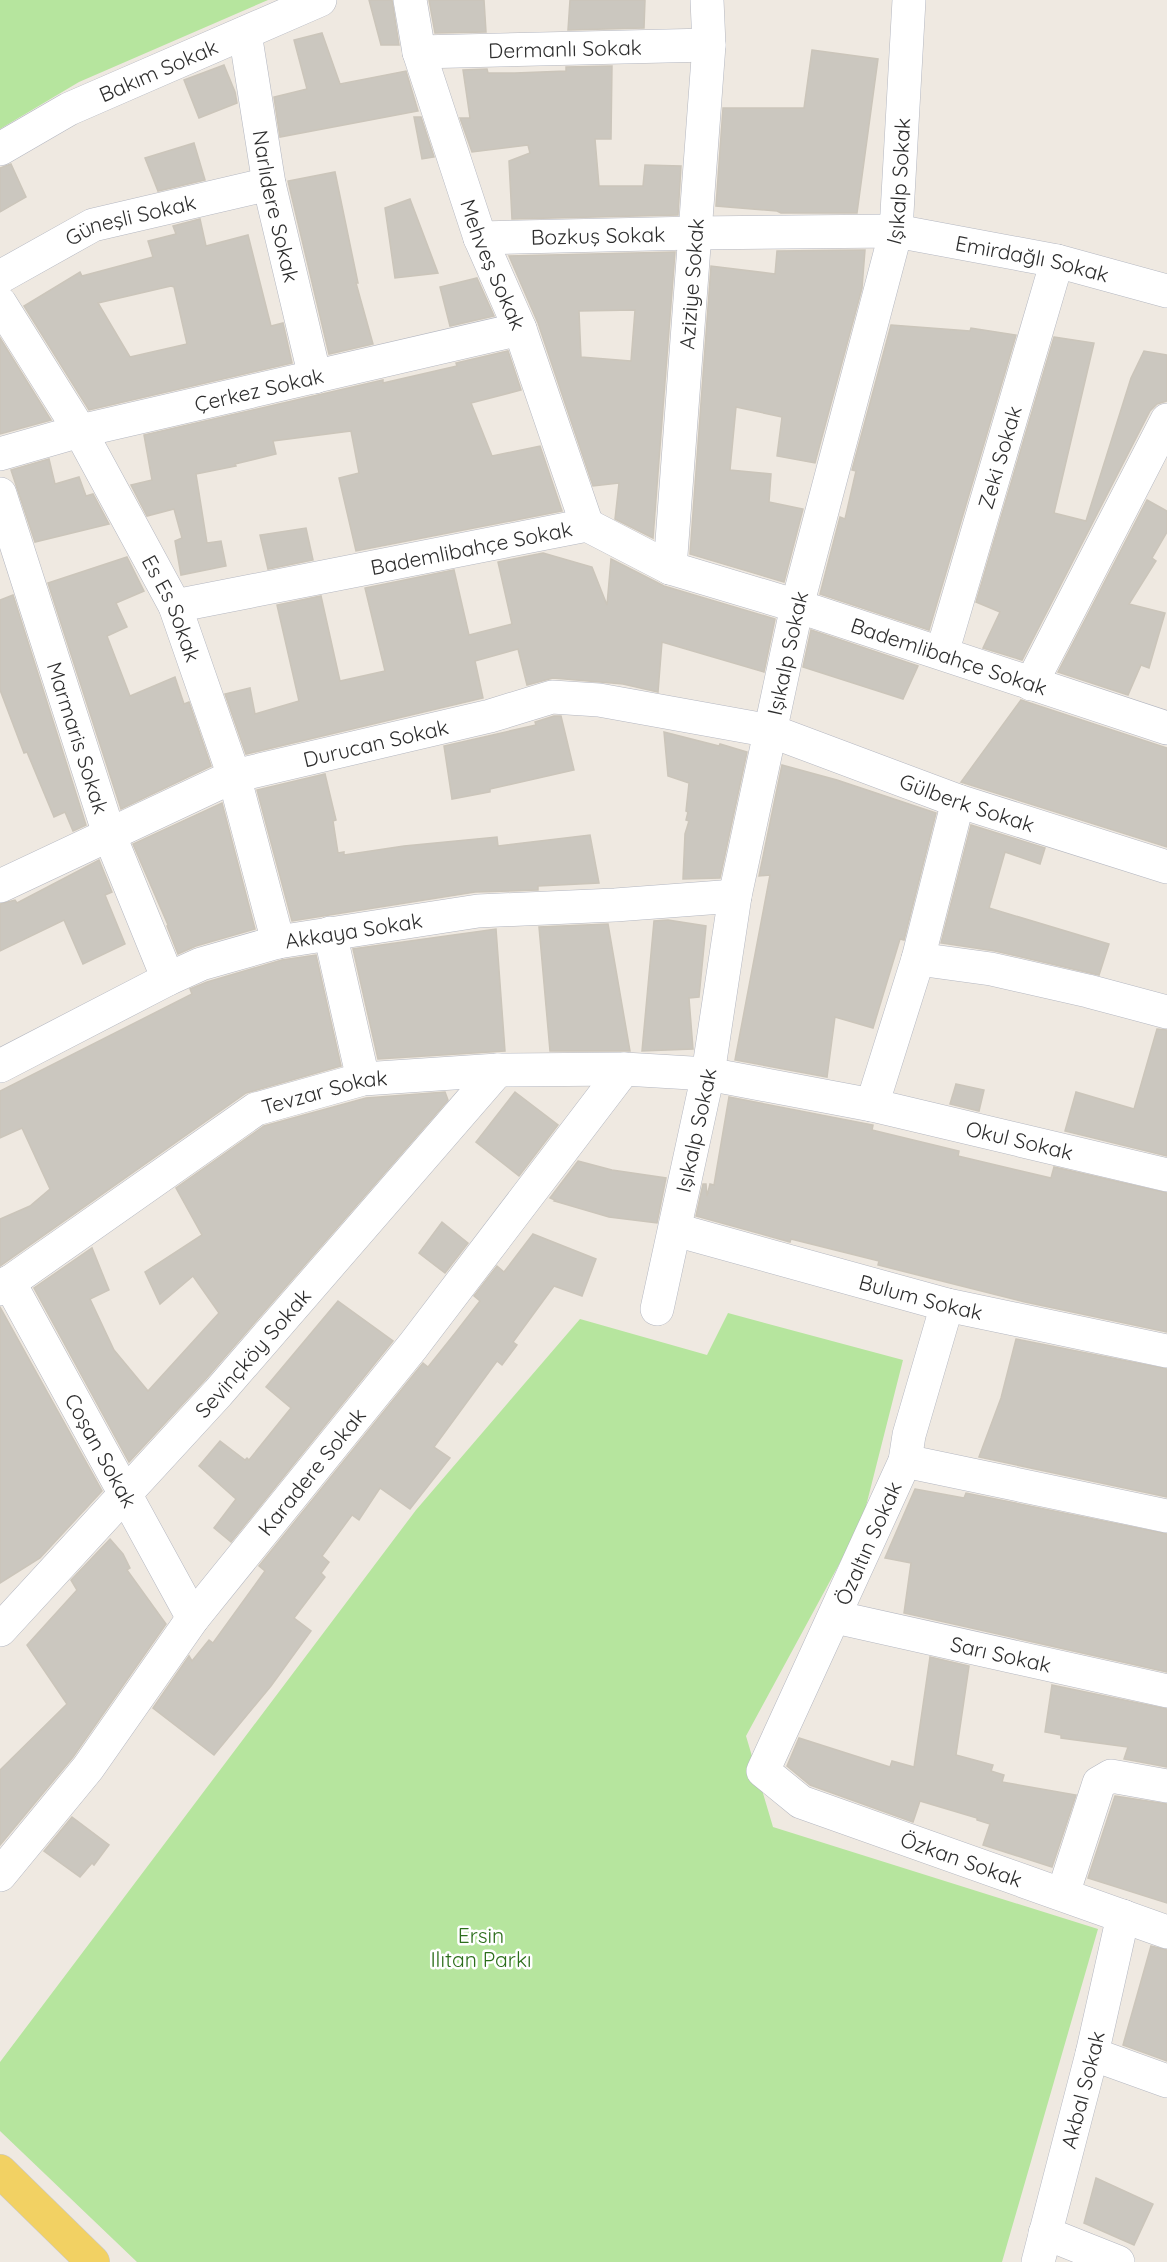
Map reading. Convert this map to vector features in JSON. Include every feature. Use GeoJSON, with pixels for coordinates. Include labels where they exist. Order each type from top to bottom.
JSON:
{"type":"FeatureCollection","features":[{"type":"Feature","properties":{"kind":"main road"},"geometry":{"type":"LineString","coordinates":[[0,2171],[93,2262]]}},
{"type":"Feature","properties":{"kind":"main road"},"geometry":{"type":"LineString","coordinates":[[0,2199],[67,2262]]}},
{"type":"Feature","properties":{"kind":"street","name":"Bakım Sokak"},"geometry":{"type":"LineString","coordinates":[[0,149],[69,110],[320,0]]}},
{"type":"Feature","properties":{"kind":"street","name":"Mehveş Sokak"},"geometry":{"type":"LineString","coordinates":[[410,0],[419,52],[480,238],[520,329],[587,525]]}},
{"type":"Feature","properties":{"kind":"street","name":"Aziziye Sokak"},"geometry":{"type":"LineString","coordinates":[[670,568],[709,45],[707,0]]}},
{"type":"Feature","properties":{"kind":"street","name":"Işıkalp Sokak"},"geometry":{"type":"LineString","coordinates":[[657,1309],[676,1230],[708,1074],[735,896],[797,606],[896,231],[909,0]]}},
{"type":"Feature","properties":{"kind":"street","name":"Narlıdere Sokak"},"geometry":{"type":"LineString","coordinates":[[245,33],[269,184],[315,377]]}},
{"type":"Feature","properties":{"kind":"street","name":"Dermanlı Sokak"},"geometry":{"type":"LineString","coordinates":[[419,52],[709,45]]}},
{"type":"Feature","properties":{"kind":"street","name":"Güneşli Sokak"},"geometry":{"type":"LineString","coordinates":[[0,277],[93,225],[269,184]]}},
{"type":"Feature","properties":{"kind":"street","name":"Bozkuş Sokak"},"geometry":{"type":"LineString","coordinates":[[480,238],[896,231]]}},
{"type":"Feature","properties":{"kind":"street","name":"Emirdağlı Sokak"},"geometry":{"type":"LineString","coordinates":[[896,231],[1057,261],[1167,291]]}},
{"type":"Feature","properties":{"kind":"street","name":"Zeki Sokak"},"geometry":{"type":"LineString","coordinates":[[942,653],[1057,261]]}},
{"type":"Feature","properties":{"kind":"street","name":"Es Es Sokak"},"geometry":{"type":"LineString","coordinates":[[0,303],[80,430],[175,606],[234,776],[278,942]]}},
{"type":"Feature","properties":{"kind":"street","name":"Çerkez Sokak"},"geometry":{"type":"LineString","coordinates":[[0,454],[80,430],[520,329]]}},
{"type":"Feature","properties":{"kind":"street"},"geometry":{"type":"LineString","coordinates":[[1031,684],[1167,420]]}},
{"type":"Feature","properties":{"kind":"street","name":"Marmaris Sokak"},"geometry":{"type":"LineString","coordinates":[[0,494],[108,834],[168,979]]}},
{"type":"Feature","properties":{"kind":"street","name":"Bademlibahçe Sokak"},"geometry":{"type":"LineString","coordinates":[[175,606],[587,525],[670,568],[797,606],[1167,728]]}},
{"type":"Feature","properties":{"kind":"street","name":"Durucan Sokak"},"geometry":{"type":"LineString","coordinates":[[0,886],[234,776],[490,716],[552,697],[599,700],[771,731]]}},
{"type":"Feature","properties":{"kind":"street","name":"Gülberk Sokak"},"geometry":{"type":"LineString","coordinates":[[771,731],[958,801],[1167,867]]}},
{"type":"Feature","properties":{"kind":"street"},"geometry":{"type":"LineString","coordinates":[[872,1104],[918,959],[958,801]]}},
{"type":"Feature","properties":{"kind":"street","name":"Akkaya Sokak"},"geometry":{"type":"LineString","coordinates":[[1,1064],[201,964],[278,942],[478,911],[615,905],[735,896]]}},
{"type":"Feature","properties":{"kind":"street"},"geometry":{"type":"LineString","coordinates":[[330,933],[363,1079]]}},
{"type":"Feature","properties":{"kind":"street"},"geometry":{"type":"LineString","coordinates":[[918,959],[991,969],[1167,1012]]}},
{"type":"Feature","properties":{"kind":"street","name":"Tevzar Sokak"},"geometry":{"type":"LineString","coordinates":[[5,1286],[256,1108],[363,1079],[498,1070],[624,1069],[708,1074]]}},
{"type":"Feature","properties":{"kind":"street","name":"Karadere Sokak"},"geometry":{"type":"LineString","coordinates":[[0,1875],[88,1768],[193,1618],[413,1346],[624,1069]]}},
{"type":"Feature","properties":{"kind":"street","name":"Sevinçköy Sokak"},"geometry":{"type":"LineString","coordinates":[[4,1616],[124,1495],[218,1393],[498,1070]]}},
{"type":"Feature","properties":{"kind":"street","name":"Okul Sokak"},"geometry":{"type":"LineString","coordinates":[[708,1074],[872,1104],[1167,1175]]}},
{"type":"Feature","properties":{"kind":"street","name":"Bulum Sokak"},"geometry":{"type":"LineString","coordinates":[[676,1230],[948,1305],[1167,1351]]}},
{"type":"Feature","properties":{"kind":"street","name":"Coşan Sokak"},"geometry":{"type":"LineString","coordinates":[[5,1286],[193,1618]]}},
{"type":"Feature","properties":{"kind":"street","name":"Özaltın Sokak"},"geometry":{"type":"LineString","coordinates":[[763,1771],[905,1461],[909,1435],[948,1305]]}},
{"type":"Feature","properties":{"kind":"street"},"geometry":{"type":"LineString","coordinates":[[905,1461],[1167,1516]]}},
{"type":"Feature","properties":{"kind":"street","name":"Sarı Sokak"},"geometry":{"type":"LineString","coordinates":[[835,1617],[1167,1691]]}},
{"type":"Feature","properties":{"kind":"street","name":"Özkan Sokak"},"geometry":{"type":"LineString","coordinates":[[763,1771],[801,1802],[1167,1932]]}},
{"type":"Feature","properties":{"kind":"street"},"geometry":{"type":"LineString","coordinates":[[1063,1894],[1099,1783],[1111,1776],[1167,1786]]}},
{"type":"Feature","properties":{"kind":"street","name":"Akbal Sokak"},"geometry":{"type":"LineString","coordinates":[[1042,2247],[1092,2054],[1123,1916]]}},
{"type":"Feature","properties":{"kind":"street"},"geometry":{"type":"LineString","coordinates":[[1092,2054],[1167,2081]]}},
{"type":"Feature","properties":{"kind":"street"},"geometry":{"type":"LineString","coordinates":[[1042,2247],[1118,2262]]}},
{"type":"Feature","properties":{"kind":"green space"},"geometry":{"type":"Polygon","coordinates":[[[0,0],[268,0],[79,82],[0,129],[0,0]]]}},
{"type":"Feature","properties":{"kind":"green space","name":"Ersin Ilıtan Parkı"},"geometry":{"type":"Polygon","coordinates":[[[728,1313],[903,1360],[862,1522],[746,1736],[773,1827],[1098,1929],[1002,2262],[137,2262],[0,2131],[0,2062],[416,1510],[580,1319],[707,1355],[728,1313]]]}},
{"type":"Feature","properties":{"kind":"building"},"geometry":{"type":"Polygon","coordinates":[[[369,0],[392,0],[399,45],[381,45],[369,0]]]}},
{"type":"Feature","properties":{"kind":"building"},"geometry":{"type":"Polygon","coordinates":[[[429,0],[484,0],[486,32],[435,33],[429,0]]]}},
{"type":"Feature","properties":{"kind":"building"},"geometry":{"type":"Polygon","coordinates":[[[570,0],[645,0],[644,28],[568,30],[570,0]]]}},
{"type":"Feature","properties":{"kind":"building"},"geometry":{"type":"Polygon","coordinates":[[[322,33],[340,84],[406,71],[418,111],[280,137],[274,97],[307,89],[294,40],[322,33]]]}},
{"type":"Feature","properties":{"kind":"building"},"geometry":{"type":"Polygon","coordinates":[[[812,50],[878,59],[857,213],[781,213],[716,206],[723,108],[804,108],[812,50]]]}},
{"type":"Feature","properties":{"kind":"building"},"geometry":{"type":"Polygon","coordinates":[[[224,65],[237,103],[199,118],[184,80],[224,65]]]}},
{"type":"Feature","properties":{"kind":"building"},"geometry":{"type":"Polygon","coordinates":[[[612,66],[611,139],[595,139],[599,186],[643,186],[645,165],[681,166],[678,215],[512,219],[509,161],[530,153],[528,145],[472,152],[460,118],[470,118],[463,70],[487,69],[488,73],[515,73],[566,71],[566,67],[612,66]]]}},
{"type":"Feature","properties":{"kind":"building"},"geometry":{"type":"Polygon","coordinates":[[[414,117],[421,117],[434,157],[422,159],[414,117]]]}},
{"type":"Feature","properties":{"kind":"building"},"geometry":{"type":"Polygon","coordinates":[[[194,143],[205,180],[158,191],[145,158],[194,143]]]}},
{"type":"Feature","properties":{"kind":"building"},"geometry":{"type":"Polygon","coordinates":[[[11,164],[26,197],[0,212],[0,168],[11,164]]]}},
{"type":"Feature","properties":{"kind":"building"},"geometry":{"type":"Polygon","coordinates":[[[335,172],[358,283],[356,283],[373,344],[329,354],[288,181],[335,172]]]}},
{"type":"Feature","properties":{"kind":"building"},"geometry":{"type":"Polygon","coordinates":[[[410,199],[438,273],[395,278],[385,208],[410,199]]]}},
{"type":"Feature","properties":{"kind":"building"},"geometry":{"type":"Polygon","coordinates":[[[200,219],[206,246],[248,235],[271,326],[283,323],[292,363],[89,410],[24,306],[80,272],[82,276],[153,257],[148,241],[176,234],[173,226],[200,219]],[[174,287],[98,303],[130,357],[187,344],[174,287]]]}},
{"type":"Feature","properties":{"kind":"building"},"geometry":{"type":"Polygon","coordinates":[[[865,250],[862,288],[815,463],[777,456],[782,417],[736,407],[730,470],[771,474],[769,502],[803,509],[784,582],[690,554],[711,266],[775,274],[777,251],[865,250]]]}},
{"type":"Feature","properties":{"kind":"building"},"geometry":{"type":"Polygon","coordinates":[[[675,252],[653,538],[615,519],[619,483],[593,486],[538,323],[509,256],[675,252]],[[635,310],[579,311],[581,357],[631,361],[635,310]]]}},
{"type":"Feature","properties":{"kind":"building"},"geometry":{"type":"Polygon","coordinates":[[[477,278],[494,316],[450,326],[440,287],[477,278]]]}},
{"type":"Feature","properties":{"kind":"building"},"geometry":{"type":"Polygon","coordinates":[[[891,325],[970,331],[971,328],[1016,335],[929,630],[820,594],[840,517],[845,519],[856,471],[852,470],[891,325]]]}},
{"type":"Feature","properties":{"kind":"building"},"geometry":{"type":"Polygon","coordinates":[[[1054,337],[1094,343],[1054,513],[1086,521],[1131,378],[1144,351],[1167,355],[1167,401],[1157,404],[1150,411],[1022,660],[983,648],[1000,612],[976,602],[1054,337]]]}},
{"type":"Feature","properties":{"kind":"building"},"geometry":{"type":"Polygon","coordinates":[[[0,338],[51,420],[0,434],[0,338]]]}},
{"type":"Feature","properties":{"kind":"building"},"geometry":{"type":"Polygon","coordinates":[[[508,351],[521,390],[471,403],[492,456],[540,446],[562,511],[356,551],[339,478],[359,473],[351,431],[273,441],[276,454],[235,464],[236,466],[196,474],[207,543],[221,541],[226,566],[181,575],[175,541],[182,538],[174,509],[147,516],[131,485],[152,480],[144,435],[383,380],[383,383],[457,366],[456,363],[508,351]]]}},
{"type":"Feature","properties":{"kind":"building"},"geometry":{"type":"Polygon","coordinates":[[[49,459],[55,484],[79,477],[86,496],[93,494],[109,524],[35,542],[11,470],[49,459]]]}},
{"type":"Feature","properties":{"kind":"building"},"geometry":{"type":"Polygon","coordinates":[[[1147,500],[1167,511],[1167,532],[1152,558],[1156,561],[1129,604],[1165,613],[1149,668],[1141,665],[1128,695],[1058,672],[1147,500]]]}},
{"type":"Feature","properties":{"kind":"building"},"geometry":{"type":"Polygon","coordinates":[[[306,528],[313,560],[268,569],[260,535],[306,528]]]}},
{"type":"Feature","properties":{"kind":"building"},"geometry":{"type":"Polygon","coordinates":[[[543,553],[592,567],[607,605],[611,559],[664,586],[775,619],[764,672],[662,642],[658,692],[623,684],[553,678],[527,685],[518,649],[475,661],[483,698],[246,754],[225,694],[250,688],[255,714],[299,701],[277,605],[321,596],[340,681],[385,671],[365,588],[454,570],[469,635],[512,624],[498,562],[543,553]]]}},
{"type":"Feature","properties":{"kind":"building"},"geometry":{"type":"Polygon","coordinates":[[[127,557],[144,591],[116,603],[127,627],[107,636],[130,696],[175,677],[184,704],[189,702],[211,766],[121,809],[48,583],[127,557]]]}},
{"type":"Feature","properties":{"kind":"building"},"geometry":{"type":"Polygon","coordinates":[[[13,595],[86,825],[73,831],[65,812],[54,817],[27,752],[24,753],[0,690],[0,600],[13,595]]]}},
{"type":"Feature","properties":{"kind":"building"},"geometry":{"type":"Polygon","coordinates":[[[811,630],[918,666],[903,699],[803,667],[811,630]]]}},
{"type":"Feature","properties":{"kind":"building"},"geometry":{"type":"Polygon","coordinates":[[[1021,700],[1167,748],[1167,847],[961,782],[1021,700]]]}},
{"type":"Feature","properties":{"kind":"building"},"geometry":{"type":"Polygon","coordinates":[[[561,716],[574,770],[490,789],[490,792],[452,799],[444,746],[536,725],[535,722],[561,716]]]}},
{"type":"Feature","properties":{"kind":"building"},"geometry":{"type":"Polygon","coordinates":[[[664,732],[747,752],[720,878],[683,879],[685,834],[689,821],[686,820],[688,812],[686,811],[689,783],[668,776],[664,732]]]}},
{"type":"Feature","properties":{"kind":"building"},"geometry":{"type":"Polygon","coordinates":[[[782,765],[837,780],[936,813],[904,940],[900,939],[873,1028],[835,1017],[827,1077],[735,1060],[770,875],[759,876],[782,765]]]}},
{"type":"Feature","properties":{"kind":"building"},"geometry":{"type":"Polygon","coordinates":[[[325,774],[336,820],[333,821],[338,853],[344,852],[344,855],[404,846],[497,837],[498,846],[590,835],[599,883],[538,886],[538,890],[475,892],[292,921],[257,790],[325,774]]]}},
{"type":"Feature","properties":{"kind":"building"},"geometry":{"type":"Polygon","coordinates":[[[222,803],[255,929],[196,946],[178,954],[133,844],[222,803]]]}},
{"type":"Feature","properties":{"kind":"building"},"geometry":{"type":"Polygon","coordinates":[[[971,825],[1045,848],[1040,864],[1005,852],[989,908],[1109,944],[1099,975],[995,951],[941,943],[971,825]]]}},
{"type":"Feature","properties":{"kind":"building"},"geometry":{"type":"Polygon","coordinates":[[[99,860],[112,892],[105,895],[125,944],[83,964],[64,920],[0,951],[0,904],[15,900],[17,903],[99,860]]]}},
{"type":"Feature","properties":{"kind":"building"},"geometry":{"type":"Polygon","coordinates":[[[668,920],[706,926],[699,997],[689,998],[693,1049],[642,1051],[654,921],[668,920]]]}},
{"type":"Feature","properties":{"kind":"building"},"geometry":{"type":"Polygon","coordinates":[[[608,924],[630,1051],[550,1051],[539,927],[608,924]]]}},
{"type":"Feature","properties":{"kind":"building"},"geometry":{"type":"Polygon","coordinates":[[[496,929],[505,1051],[378,1059],[353,949],[496,929]]]}},
{"type":"Feature","properties":{"kind":"building"},"geometry":{"type":"Polygon","coordinates":[[[316,955],[341,1066],[246,1093],[0,1266],[0,1219],[30,1206],[50,1189],[22,1128],[0,1138],[0,1091],[192,994],[190,989],[282,960],[316,955]]]}},
{"type":"Feature","properties":{"kind":"building"},"geometry":{"type":"Polygon","coordinates":[[[1157,1029],[1167,1030],[1167,1156],[1065,1131],[1076,1092],[1134,1109],[1157,1029]]]}},
{"type":"Feature","properties":{"kind":"building"},"geometry":{"type":"Polygon","coordinates":[[[956,1084],[984,1090],[979,1111],[950,1104],[956,1084]]]}},
{"type":"Feature","properties":{"kind":"building"},"geometry":{"type":"Polygon","coordinates":[[[445,1092],[448,1100],[204,1381],[129,1462],[34,1288],[92,1248],[109,1290],[90,1299],[114,1350],[148,1391],[219,1313],[193,1276],[160,1304],[145,1272],[202,1235],[176,1188],[264,1126],[366,1098],[445,1092]]]}},
{"type":"Feature","properties":{"kind":"building"},"geometry":{"type":"Polygon","coordinates":[[[515,1092],[558,1125],[519,1176],[476,1142],[515,1092]]]}},
{"type":"Feature","properties":{"kind":"building"},"geometry":{"type":"Polygon","coordinates":[[[729,1097],[873,1125],[872,1130],[959,1151],[958,1156],[1051,1178],[1054,1167],[1167,1193],[1167,1332],[1025,1302],[878,1265],[879,1261],[791,1239],[790,1242],[696,1216],[703,1184],[706,1184],[707,1196],[710,1184],[714,1185],[729,1097]]]}},
{"type":"Feature","properties":{"kind":"building"},"geometry":{"type":"Polygon","coordinates":[[[578,1161],[612,1170],[666,1178],[657,1223],[609,1217],[550,1198],[578,1161]]]}},
{"type":"Feature","properties":{"kind":"building"},"geometry":{"type":"Polygon","coordinates":[[[442,1222],[468,1243],[445,1273],[419,1253],[442,1222]]]}},
{"type":"Feature","properties":{"kind":"building"},"geometry":{"type":"Polygon","coordinates":[[[533,1234],[596,1259],[582,1296],[554,1286],[513,1342],[517,1345],[502,1365],[497,1361],[434,1447],[450,1458],[410,1509],[380,1488],[359,1520],[352,1515],[322,1556],[329,1562],[321,1573],[325,1577],[294,1618],[311,1631],[271,1686],[214,1755],[153,1708],[189,1656],[192,1661],[209,1640],[213,1643],[265,1571],[259,1566],[423,1363],[428,1367],[456,1332],[480,1301],[474,1296],[497,1266],[504,1272],[533,1234]]]}},
{"type":"Feature","properties":{"kind":"building"},"geometry":{"type":"Polygon","coordinates":[[[338,1301],[393,1341],[231,1542],[214,1528],[236,1499],[199,1466],[220,1441],[245,1460],[247,1458],[249,1460],[291,1408],[266,1387],[338,1301]]]}},
{"type":"Feature","properties":{"kind":"building"},"geometry":{"type":"Polygon","coordinates":[[[0,1307],[102,1491],[40,1558],[0,1583],[0,1307]]]}},
{"type":"Feature","properties":{"kind":"building"},"geometry":{"type":"Polygon","coordinates":[[[1016,1339],[1167,1369],[1167,1497],[979,1457],[1001,1398],[1016,1339]]]}},
{"type":"Feature","properties":{"kind":"building"},"geometry":{"type":"Polygon","coordinates":[[[915,1489],[964,1498],[966,1493],[1167,1534],[1167,1672],[904,1613],[911,1563],[885,1558],[915,1489]]]}},
{"type":"Feature","properties":{"kind":"building"},"geometry":{"type":"Polygon","coordinates":[[[110,1539],[123,1554],[130,1568],[127,1570],[166,1624],[73,1757],[0,1845],[0,1770],[67,1704],[27,1645],[77,1590],[71,1580],[110,1539]]]}},
{"type":"Feature","properties":{"kind":"building"},"geometry":{"type":"Polygon","coordinates":[[[930,1657],[969,1666],[956,1755],[993,1765],[991,1771],[1004,1775],[1002,1782],[1076,1795],[1052,1867],[983,1845],[990,1824],[977,1820],[977,1818],[920,1801],[913,1822],[810,1785],[787,1766],[799,1738],[890,1767],[892,1761],[914,1767],[930,1657]]]}},
{"type":"Feature","properties":{"kind":"building"},"geometry":{"type":"Polygon","coordinates":[[[1052,1685],[1167,1709],[1167,1767],[1124,1759],[1128,1747],[1061,1738],[1061,1735],[1045,1732],[1052,1685]]]}},
{"type":"Feature","properties":{"kind":"building"},"geometry":{"type":"Polygon","coordinates":[[[1115,1796],[1167,1804],[1167,1903],[1088,1878],[1115,1796]]]}},
{"type":"Feature","properties":{"kind":"building"},"geometry":{"type":"Polygon","coordinates":[[[72,1817],[109,1845],[94,1865],[92,1863],[80,1877],[44,1851],[72,1817]]]}},
{"type":"Feature","properties":{"kind":"building"},"geometry":{"type":"Polygon","coordinates":[[[1151,1946],[1167,1950],[1167,2061],[1123,2045],[1151,1946]]]}},
{"type":"Feature","properties":{"kind":"building"},"geometry":{"type":"Polygon","coordinates":[[[1096,2178],[1153,2204],[1134,2245],[1084,2223],[1096,2178]]]}}]}
